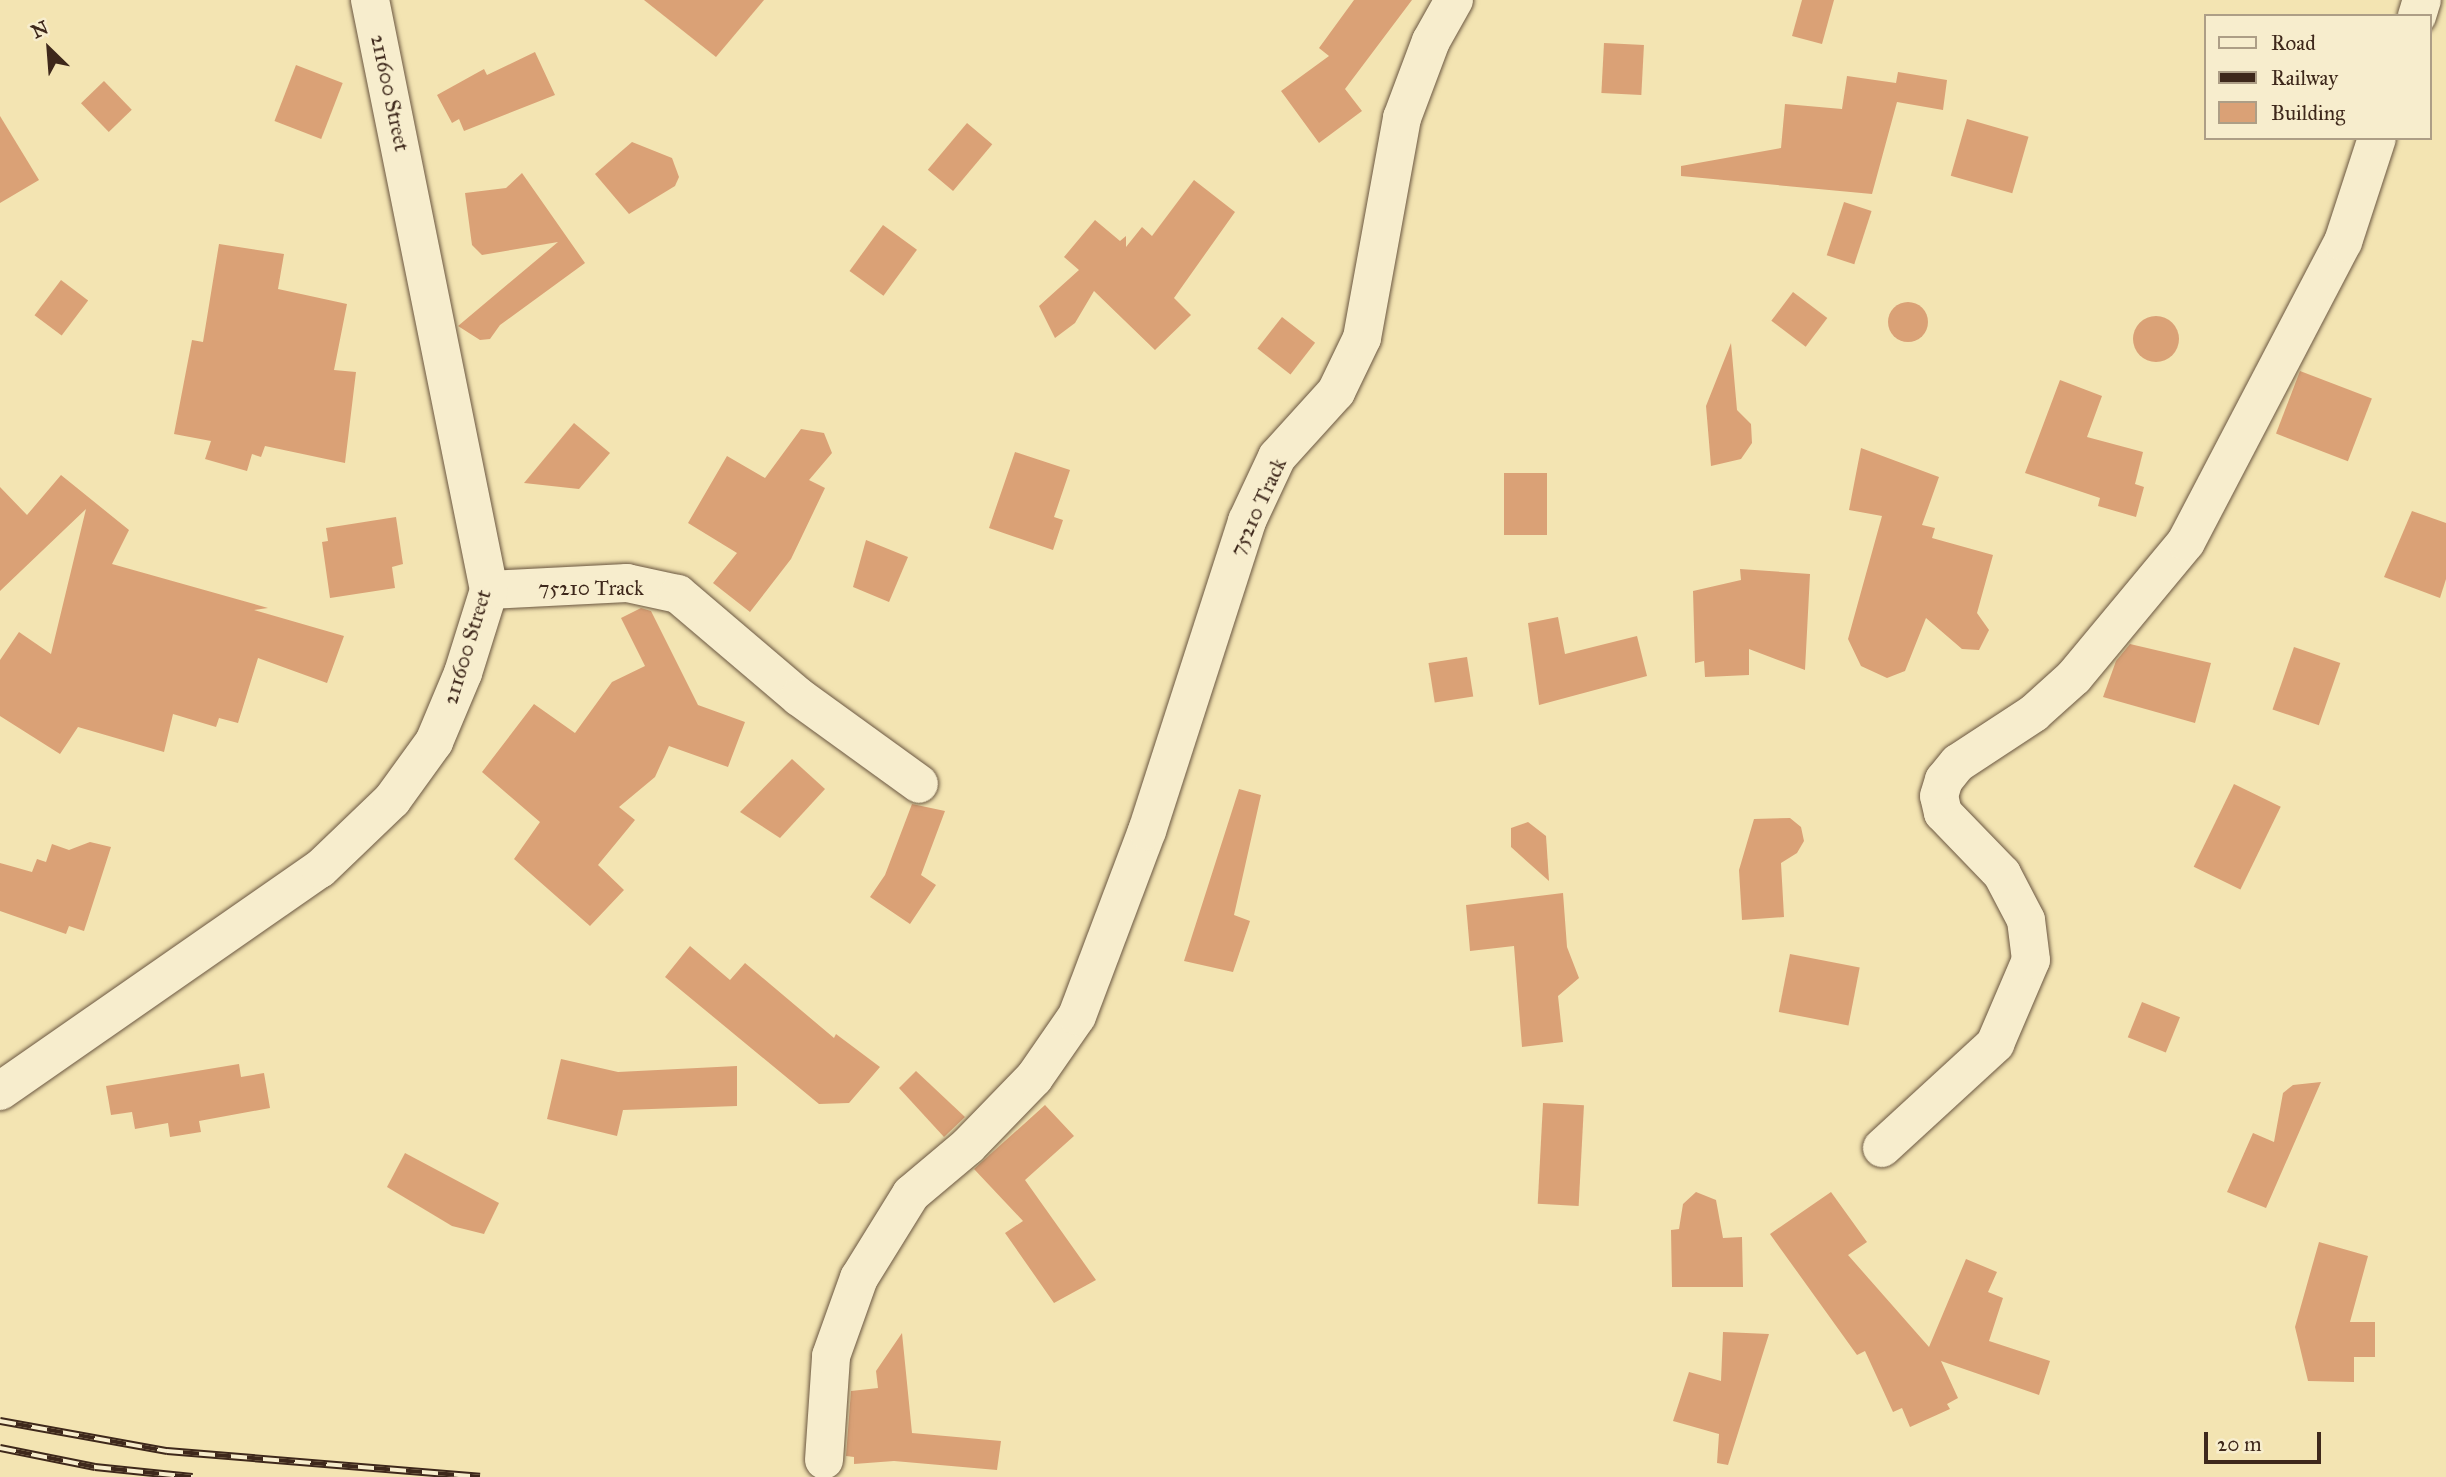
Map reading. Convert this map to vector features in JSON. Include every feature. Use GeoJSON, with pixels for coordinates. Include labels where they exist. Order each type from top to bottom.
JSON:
{"type":"FeatureCollection","features":[{"type":"Feature","properties":{"kind":"street","name":"211600 Street"},"geometry":{"type":"LineString","coordinates":[[0,1091],[320,869],[392,800],[434,743],[489,590],[370,0]]}},
{"type":"Feature","properties":{"kind":"street","name":"75210 Track"},"geometry":{"type":"LineString","coordinates":[[824,1460],[831,1356],[859,1278],[911,1194],[968,1146],[1034,1078],[1077,1016],[1147,831],[1247,520],[1277,457],[1336,392],[1362,338],[1402,118],[1426,52],[1454,0]]}},
{"type":"Feature","properties":{"kind":"street"},"geometry":{"type":"LineString","coordinates":[[1882,1148],[1995,1044],[2031,960],[2026,920],[2002,874],[1943,813],[1939,796],[1944,780],[1958,763],[2034,713],[2074,677],[2186,542],[2343,242],[2376,140]]}},
{"type":"Feature","properties":{"kind":"street","name":"75210 Track"},"geometry":{"type":"LineString","coordinates":[[489,590],[627,583],[678,594],[799,697],[919,784]]}},
{"type":"Feature","properties":{"kind":"building"},"geometry":{"type":"Polygon","coordinates":[[[644,0],[764,0],[716,57],[644,0]]]}},
{"type":"Feature","properties":{"kind":"building"},"geometry":{"type":"Polygon","coordinates":[[[1354,0],[1412,0],[1345,89],[1362,111],[1319,143],[1281,91],[1329,56],[1319,48],[1354,0]]]}},
{"type":"Feature","properties":{"kind":"building"},"geometry":{"type":"Polygon","coordinates":[[[1802,0],[1834,0],[1822,44],[1792,36],[1802,0]]]}},
{"type":"Feature","properties":{"kind":"building"},"geometry":{"type":"Polygon","coordinates":[[[1604,43],[1644,45],[1641,95],[1601,93],[1604,43]]]}},
{"type":"Feature","properties":{"kind":"building"},"geometry":{"type":"Polygon","coordinates":[[[535,52],[555,95],[464,131],[459,119],[452,123],[437,95],[484,69],[487,75],[535,52]]]}},
{"type":"Feature","properties":{"kind":"building"},"geometry":{"type":"Polygon","coordinates":[[[296,65],[343,83],[321,139],[274,121],[296,65]]]}},
{"type":"Feature","properties":{"kind":"building"},"geometry":{"type":"Polygon","coordinates":[[[1898,72],[1947,80],[1943,110],[1897,102],[1872,194],[1681,176],[1681,166],[1781,148],[1785,104],[1842,109],[1847,76],[1896,83],[1898,72]]]}},
{"type":"Feature","properties":{"kind":"building"},"geometry":{"type":"Polygon","coordinates":[[[104,81],[132,110],[109,132],[81,103],[104,81]]]}},
{"type":"Feature","properties":{"kind":"building"},"geometry":{"type":"Polygon","coordinates":[[[0,116],[39,180],[0,203],[0,116]]]}},
{"type":"Feature","properties":{"kind":"building"},"geometry":{"type":"Polygon","coordinates":[[[1967,119],[2029,137],[2012,193],[1951,176],[1967,119]]]}},
{"type":"Feature","properties":{"kind":"building"},"geometry":{"type":"Polygon","coordinates":[[[967,123],[992,144],[953,191],[928,170],[967,123]]]}},
{"type":"Feature","properties":{"kind":"building"},"geometry":{"type":"Polygon","coordinates":[[[632,142],[672,158],[679,177],[675,186],[629,214],[595,174],[632,142]]]}},
{"type":"Feature","properties":{"kind":"building"},"geometry":{"type":"Polygon","coordinates":[[[522,173],[585,263],[500,325],[490,339],[480,340],[458,326],[558,242],[482,255],[472,245],[465,193],[506,188],[522,173]]]}},
{"type":"Feature","properties":{"kind":"building"},"geometry":{"type":"Polygon","coordinates":[[[1194,180],[1235,212],[1174,298],[1191,315],[1155,350],[1094,291],[1075,323],[1055,338],[1039,306],[1079,270],[1064,257],[1095,220],[1120,241],[1126,236],[1126,247],[1142,227],[1152,236],[1194,180]]]}},
{"type":"Feature","properties":{"kind":"building"},"geometry":{"type":"Polygon","coordinates":[[[1844,202],[1872,211],[1854,264],[1827,255],[1844,202]]]}},
{"type":"Feature","properties":{"kind":"building"},"geometry":{"type":"Polygon","coordinates":[[[883,225],[917,250],[883,296],[849,271],[883,225]]]}},
{"type":"Feature","properties":{"kind":"building"},"geometry":{"type":"Polygon","coordinates":[[[219,244],[284,254],[278,289],[347,304],[334,370],[356,372],[345,463],[265,446],[261,457],[252,454],[247,471],[205,459],[211,441],[174,434],[192,340],[203,342],[219,244]]]}},
{"type":"Feature","properties":{"kind":"building"},"geometry":{"type":"Polygon","coordinates":[[[61,280],[88,300],[62,336],[35,315],[61,280]]]}},
{"type":"Feature","properties":{"kind":"building"},"geometry":{"type":"Polygon","coordinates":[[[1793,292],[1827,318],[1806,347],[1771,321],[1793,292]]]}},
{"type":"Feature","properties":{"kind":"building"},"geometry":{"type":"Polygon","coordinates":[[[1908,302],[1916,303],[1922,308],[1927,314],[1927,330],[1922,336],[1916,341],[1908,342],[1900,341],[1894,336],[1889,330],[1888,322],[1889,314],[1894,308],[1900,303],[1908,302]]]}},
{"type":"Feature","properties":{"kind":"building"},"geometry":{"type":"Polygon","coordinates":[[[2156,316],[2172,323],[2179,339],[2172,355],[2156,362],[2140,355],[2133,339],[2140,323],[2156,316]]]}},
{"type":"Feature","properties":{"kind":"building"},"geometry":{"type":"Polygon","coordinates":[[[1282,317],[1315,343],[1290,374],[1257,349],[1282,317]]]}},
{"type":"Feature","properties":{"kind":"building"},"geometry":{"type":"Polygon","coordinates":[[[1731,343],[1737,410],[1751,424],[1752,443],[1741,459],[1711,466],[1706,406],[1731,343]]]}},
{"type":"Feature","properties":{"kind":"building"},"geometry":{"type":"Polygon","coordinates":[[[2300,371],[2372,399],[2348,461],[2276,434],[2300,371]]]}},
{"type":"Feature","properties":{"kind":"building"},"geometry":{"type":"Polygon","coordinates":[[[2060,380],[2102,396],[2087,437],[2143,452],[2135,484],[2144,487],[2136,517],[2098,506],[2100,498],[2025,473],[2060,380]]]}},
{"type":"Feature","properties":{"kind":"building"},"geometry":{"type":"Polygon","coordinates":[[[574,423],[610,453],[579,489],[524,483],[574,423]]]}},
{"type":"Feature","properties":{"kind":"building"},"geometry":{"type":"Polygon","coordinates":[[[801,429],[824,433],[832,453],[809,480],[825,488],[791,559],[750,612],[713,583],[737,553],[688,523],[727,456],[765,478],[801,429]]]}},
{"type":"Feature","properties":{"kind":"building"},"geometry":{"type":"Polygon","coordinates":[[[1861,448],[1939,477],[1922,525],[1935,528],[1932,538],[1993,555],[1977,613],[1989,630],[1979,650],[1962,649],[1926,618],[1905,671],[1887,678],[1861,666],[1848,639],[1882,516],[1849,510],[1861,448]]]}},
{"type":"Feature","properties":{"kind":"building"},"geometry":{"type":"Polygon","coordinates":[[[1015,452],[1070,470],[1054,517],[1063,520],[1053,550],[989,528],[1015,452]]]}},
{"type":"Feature","properties":{"kind":"building"},"geometry":{"type":"Polygon","coordinates":[[[1504,473],[1547,473],[1547,535],[1504,535],[1504,473]]]}},
{"type":"Feature","properties":{"kind":"building"},"geometry":{"type":"Polygon","coordinates":[[[61,475],[129,530],[112,564],[268,608],[254,610],[344,636],[327,683],[258,658],[238,723],[219,718],[216,727],[173,714],[164,752],[78,727],[60,754],[0,716],[0,660],[19,632],[51,654],[86,509],[0,591],[0,487],[27,515],[61,475]]]}},
{"type":"Feature","properties":{"kind":"building"},"geometry":{"type":"Polygon","coordinates":[[[2412,511],[2446,523],[2446,579],[2440,598],[2384,577],[2412,511]]]}},
{"type":"Feature","properties":{"kind":"building"},"geometry":{"type":"Polygon","coordinates":[[[396,517],[403,564],[392,567],[395,588],[330,598],[322,542],[328,541],[326,528],[396,517]]]}},
{"type":"Feature","properties":{"kind":"building"},"geometry":{"type":"Polygon","coordinates":[[[866,540],[908,557],[889,602],[853,587],[866,540]]]}},
{"type":"Feature","properties":{"kind":"building"},"geometry":{"type":"Polygon","coordinates":[[[1740,569],[1810,574],[1805,670],[1749,649],[1749,675],[1705,677],[1704,661],[1695,663],[1693,591],[1741,580],[1740,569]]]}},
{"type":"Feature","properties":{"kind":"building"},"geometry":{"type":"Polygon","coordinates":[[[641,608],[651,611],[698,705],[745,722],[728,767],[669,746],[655,777],[619,807],[635,820],[598,865],[624,890],[590,926],[514,859],[540,822],[482,772],[534,704],[575,733],[612,682],[645,666],[621,618],[641,608]]]}},
{"type":"Feature","properties":{"kind":"building"},"geometry":{"type":"Polygon","coordinates":[[[1558,617],[1565,654],[1637,636],[1647,676],[1539,705],[1528,623],[1558,617]]]}},
{"type":"Feature","properties":{"kind":"building"},"geometry":{"type":"Polygon","coordinates":[[[2130,644],[2211,663],[2195,723],[2103,697],[2116,661],[2130,644]]]}},
{"type":"Feature","properties":{"kind":"building"},"geometry":{"type":"Polygon","coordinates":[[[2294,647],[2340,663],[2319,725],[2273,709],[2294,647]]]}},
{"type":"Feature","properties":{"kind":"building"},"geometry":{"type":"Polygon","coordinates":[[[1467,657],[1473,697],[1435,703],[1428,663],[1467,657]]]}},
{"type":"Feature","properties":{"kind":"building"},"geometry":{"type":"Polygon","coordinates":[[[792,759],[825,789],[780,838],[740,812],[792,759]]]}},
{"type":"Feature","properties":{"kind":"building"},"geometry":{"type":"Polygon","coordinates":[[[2234,784],[2281,807],[2240,889],[2194,867],[2234,784]]]}},
{"type":"Feature","properties":{"kind":"building"},"geometry":{"type":"Polygon","coordinates":[[[1239,789],[1261,795],[1234,915],[1250,921],[1233,972],[1184,961],[1239,789]]]}},
{"type":"Feature","properties":{"kind":"building"},"geometry":{"type":"Polygon","coordinates":[[[912,804],[945,811],[921,875],[936,885],[910,924],[870,897],[885,875],[912,804]]]}},
{"type":"Feature","properties":{"kind":"building"},"geometry":{"type":"Polygon","coordinates":[[[1790,818],[1801,827],[1804,841],[1797,853],[1781,863],[1784,917],[1742,920],[1739,870],[1754,819],[1790,818]]]}},
{"type":"Feature","properties":{"kind":"building"},"geometry":{"type":"Polygon","coordinates":[[[1528,822],[1546,836],[1549,881],[1511,847],[1511,828],[1528,822]]]}},
{"type":"Feature","properties":{"kind":"building"},"geometry":{"type":"Polygon","coordinates":[[[90,842],[111,847],[84,931],[69,926],[66,934],[0,911],[0,863],[32,872],[37,859],[46,862],[52,844],[69,850],[90,842]]]}},
{"type":"Feature","properties":{"kind":"building"},"geometry":{"type":"Polygon","coordinates":[[[1563,893],[1567,947],[1579,978],[1558,996],[1563,1042],[1522,1047],[1514,946],[1470,951],[1466,905],[1563,893]]]}},
{"type":"Feature","properties":{"kind":"building"},"geometry":{"type":"Polygon","coordinates":[[[690,946],[730,980],[745,963],[834,1038],[836,1034],[880,1067],[849,1103],[819,1104],[665,977],[690,946]]]}},
{"type":"Feature","properties":{"kind":"building"},"geometry":{"type":"Polygon","coordinates":[[[1790,954],[1860,968],[1848,1025],[1779,1012],[1790,954]]]}},
{"type":"Feature","properties":{"kind":"building"},"geometry":{"type":"Polygon","coordinates":[[[2142,1002],[2180,1017],[2166,1053],[2128,1037],[2142,1002]]]}},
{"type":"Feature","properties":{"kind":"building"},"geometry":{"type":"Polygon","coordinates":[[[561,1059],[618,1072],[737,1066],[737,1106],[623,1110],[617,1136],[547,1119],[561,1059]]]}},
{"type":"Feature","properties":{"kind":"building"},"geometry":{"type":"Polygon","coordinates":[[[239,1064],[241,1077],[264,1073],[270,1108],[199,1121],[201,1132],[170,1137],[168,1123],[135,1129],[132,1112],[111,1115],[106,1086],[239,1064]]]}},
{"type":"Feature","properties":{"kind":"building"},"geometry":{"type":"Polygon","coordinates":[[[916,1071],[965,1117],[944,1137],[899,1088],[916,1071]]]}},
{"type":"Feature","properties":{"kind":"building"},"geometry":{"type":"Polygon","coordinates":[[[2321,1082],[2266,1208],[2227,1192],[2253,1133],[2274,1142],[2283,1093],[2293,1085],[2321,1082]]]}},
{"type":"Feature","properties":{"kind":"building"},"geometry":{"type":"Polygon","coordinates":[[[1543,1103],[1584,1105],[1579,1206],[1538,1204],[1543,1103]]]}},
{"type":"Feature","properties":{"kind":"building"},"geometry":{"type":"Polygon","coordinates":[[[1045,1105],[1074,1136],[1025,1180],[1096,1280],[1054,1303],[1005,1233],[1023,1221],[974,1169],[1045,1105]]]}},
{"type":"Feature","properties":{"kind":"building"},"geometry":{"type":"Polygon","coordinates":[[[405,1153],[499,1203],[484,1234],[452,1226],[387,1187],[405,1153]]]}},
{"type":"Feature","properties":{"kind":"building"},"geometry":{"type":"Polygon","coordinates":[[[1696,1192],[1716,1200],[1723,1238],[1742,1237],[1743,1287],[1672,1287],[1671,1230],[1679,1229],[1683,1204],[1696,1192]]]}},
{"type":"Feature","properties":{"kind":"building"},"geometry":{"type":"Polygon","coordinates":[[[1831,1192],[1867,1242],[1848,1255],[1929,1347],[1966,1259],[1997,1272],[1988,1292],[2003,1298],[1989,1341],[2050,1361],[2039,1395],[1941,1361],[1958,1398],[1947,1404],[1950,1409],[1910,1427],[1902,1408],[1893,1412],[1865,1351],[1857,1355],[1770,1234],[1831,1192]]]}},
{"type":"Feature","properties":{"kind":"building"},"geometry":{"type":"Polygon","coordinates":[[[2319,1242],[2368,1256],[2350,1322],[2375,1322],[2375,1357],[2354,1357],[2354,1382],[2308,1381],[2295,1327],[2319,1242]]]}},
{"type":"Feature","properties":{"kind":"building"},"geometry":{"type":"Polygon","coordinates":[[[1723,1332],[1769,1334],[1728,1465],[1717,1463],[1719,1434],[1673,1421],[1689,1372],[1721,1381],[1723,1332]]]}},
{"type":"Feature","properties":{"kind":"building"},"geometry":{"type":"Polygon","coordinates":[[[902,1333],[912,1433],[1001,1441],[997,1470],[894,1461],[854,1464],[854,1457],[846,1456],[851,1391],[878,1388],[876,1371],[902,1333]]]}},
{"type":"Feature","properties":{"kind":"railway"},"geometry":{"type":"LineString","coordinates":[[0,1421],[167,1451],[480,1477]]}},
{"type":"Feature","properties":{"kind":"railway"},"geometry":{"type":"LineString","coordinates":[[0,1448],[95,1467],[192,1477]]}}]}
